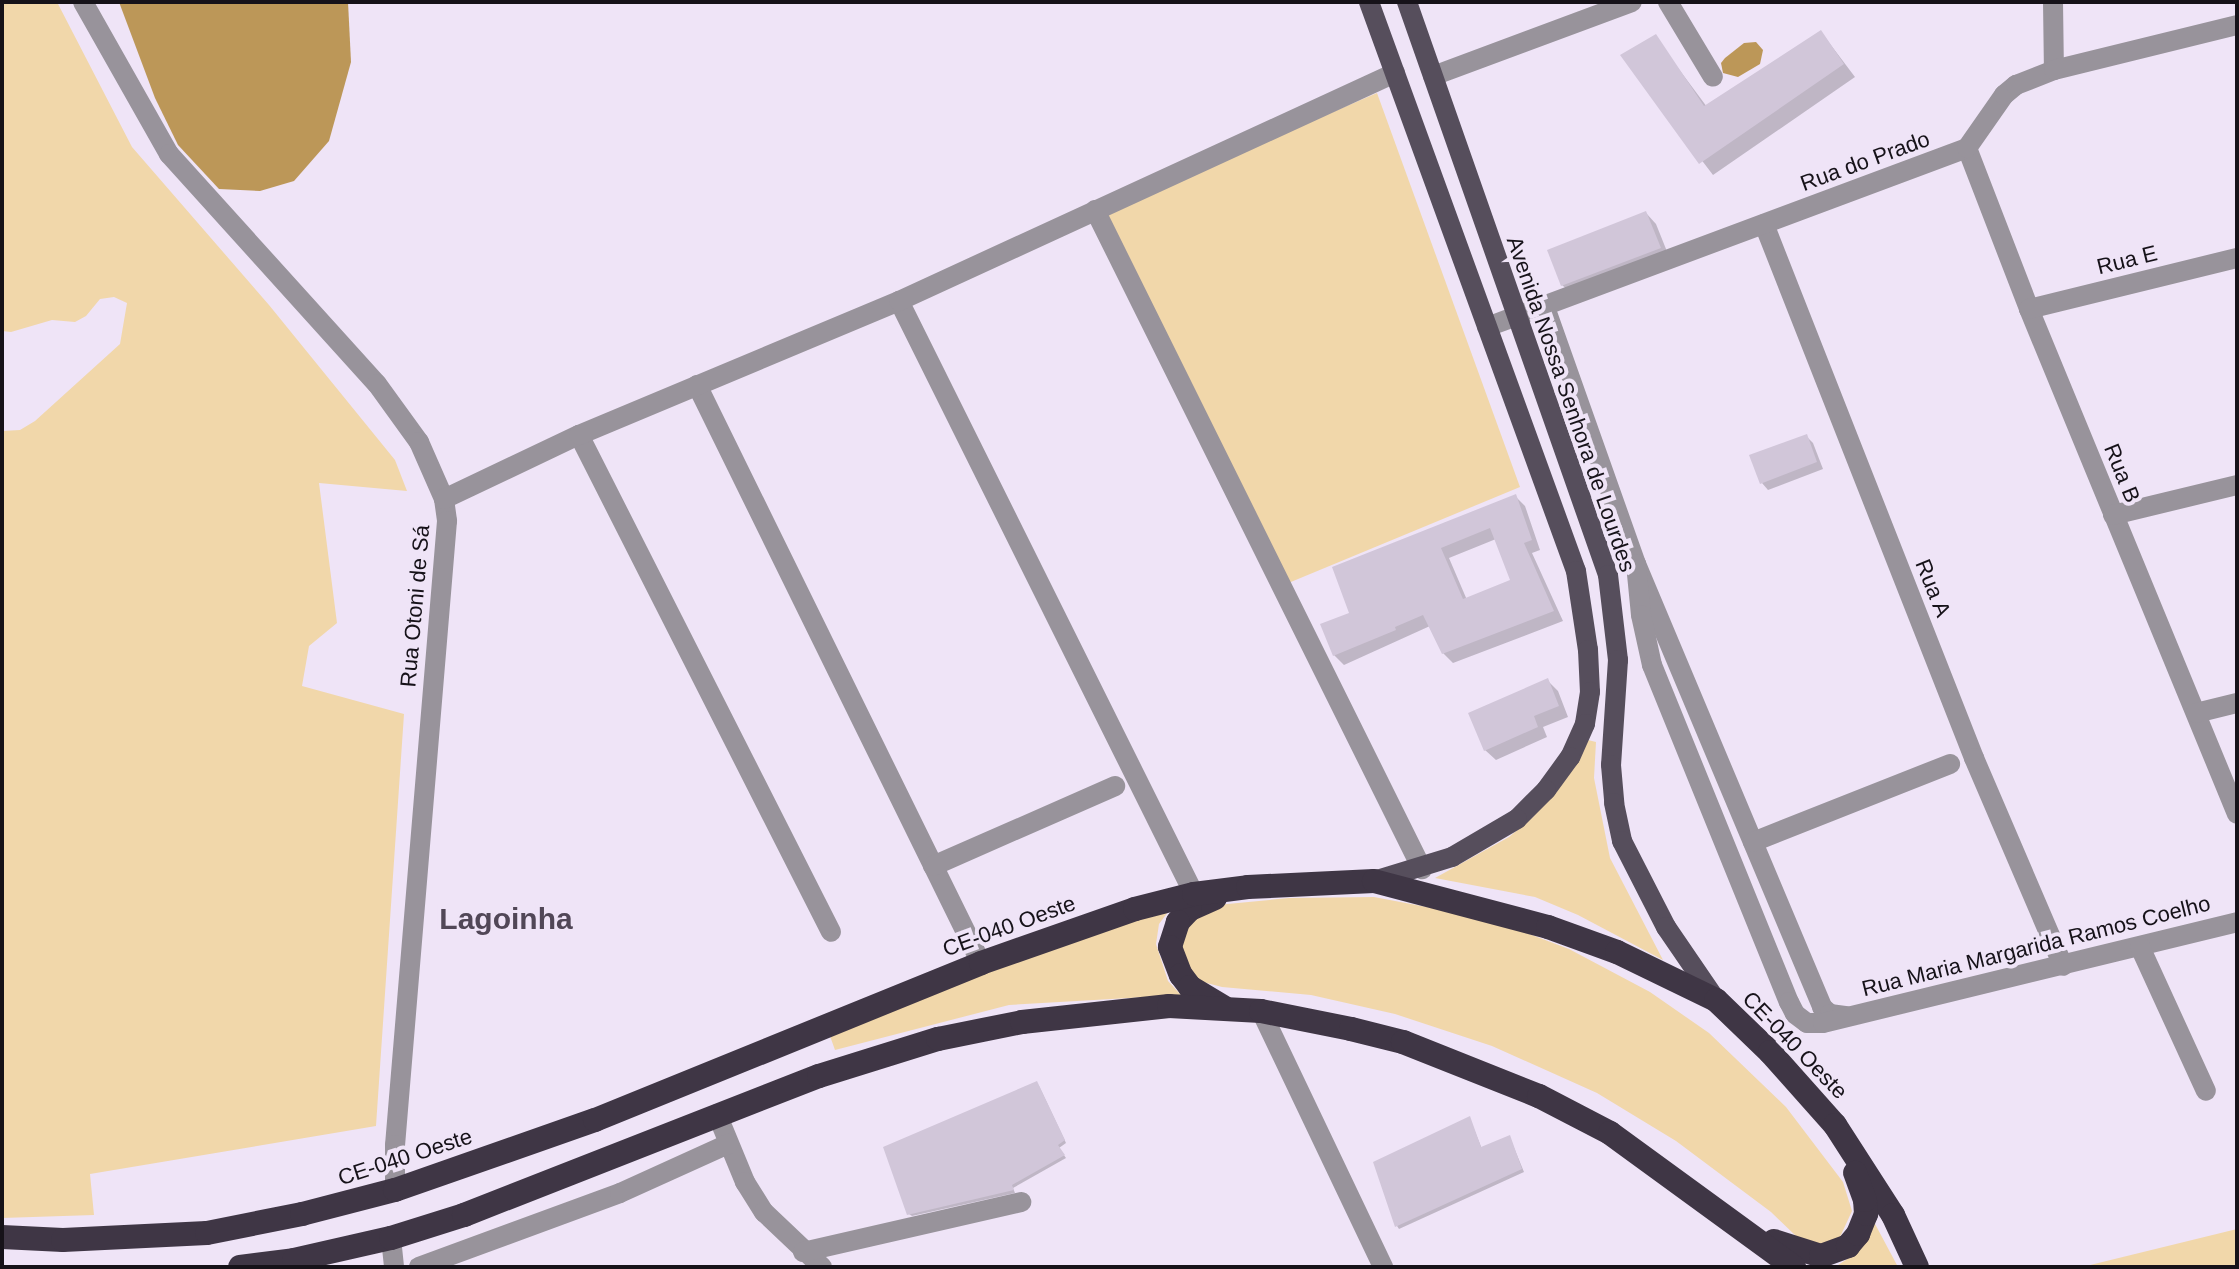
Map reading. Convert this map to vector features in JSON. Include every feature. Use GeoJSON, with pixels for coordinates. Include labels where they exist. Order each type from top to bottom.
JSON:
{"type":"FeatureCollection","features":[{"type":"Feature","properties":{"kind":"highway","name":"CE-040 Oeste"},"geometry":{"type":"LineString","coordinates":[[2,1237],[63,1240],[207,1233],[302,1214],[395,1190],[595,1120],[981,963],[1091,923],[1194,894],[1248,887],[1374,881],[1548,927],[1617,952],[1716,1000],[1770,1052],[1835,1125],[1893,1215],[1917,1267]]}},
{"type":"Feature","properties":{"kind":"highway"},"geometry":{"type":"LineString","coordinates":[[1223,1007],[1190,987],[1181,975],[1170,947],[1172,933],[1190,909],[1248,887]]}},
{"type":"Feature","properties":{"kind":"highway"},"geometry":{"type":"LineString","coordinates":[[240,1267],[294,1260],[391,1238],[464,1215],[717,1114],[847,1066],[938,1039],[1066,1016],[1169,1006],[1261,1011],[1403,1042],[1539,1096],[1610,1133],[1794,1267]]}},
{"type":"Feature","properties":{"kind":"highway"},"geometry":{"type":"LineString","coordinates":[[1729,1218],[1803,1253],[1821,1256],[1848,1246],[1863,1225],[1865,1200],[1835,1125]]}},
{"type":"Feature","properties":{"kind":"main road"},"geometry":{"type":"LineString","coordinates":[[1369,2],[1576,571],[1588,650],[1590,692],[1585,724],[1570,757],[1546,790],[1517,819],[1487,839],[1422,869],[1374,881]]}},
{"type":"Feature","properties":{"kind":"main road","name":"Avenida Nossa Senhora de Lourdes"},"geometry":{"type":"LineString","coordinates":[[1407,2],[1608,575],[1618,660],[1612,778],[1622,841],[1666,927],[1716,1000]]}},
{"type":"Feature","properties":{"kind":"street","name":"Rua Otoni de Sá"},"geometry":{"type":"LineString","coordinates":[[83,2],[169,154],[377,384],[419,442],[444,499],[447,521],[395,1145],[395,1190]]}},
{"type":"Feature","properties":{"kind":"street"},"geometry":{"type":"LineString","coordinates":[[1433,76],[1632,2]]}},
{"type":"Feature","properties":{"kind":"street"},"geometry":{"type":"LineString","coordinates":[[1668,2],[1713,77]]}},
{"type":"Feature","properties":{"kind":"street"},"geometry":{"type":"LineString","coordinates":[[2053,2],[2054,70]]}},
{"type":"Feature","properties":{"kind":"street"},"geometry":{"type":"LineString","coordinates":[[1967,148],[2004,95],[2016,85],[2054,70],[2237,25]]}},
{"type":"Feature","properties":{"kind":"street"},"geometry":{"type":"LineString","coordinates":[[444,499],[579,435],[899,301],[1395,73]]}},
{"type":"Feature","properties":{"kind":"street","name":"Rua do Prado"},"geometry":{"type":"LineString","coordinates":[[1487,327],[1967,148]]}},
{"type":"Feature","properties":{"kind":"street","name":"Rua B"},"geometry":{"type":"LineString","coordinates":[[1967,148],[2029,309],[2237,814]]}},
{"type":"Feature","properties":{"kind":"street"},"geometry":{"type":"LineString","coordinates":[[1095,210],[1422,869]]}},
{"type":"Feature","properties":{"kind":"street","name":"Rua A"},"geometry":{"type":"LineString","coordinates":[[1764,224],[1974,758],[2063,966]]}},
{"type":"Feature","properties":{"kind":"street","name":"Rua E"},"geometry":{"type":"LineString","coordinates":[[2029,309],[2237,258]]}},
{"type":"Feature","properties":{"kind":"street"},"geometry":{"type":"LineString","coordinates":[[899,301],[1194,894]]}},
{"type":"Feature","properties":{"kind":"street"},"geometry":{"type":"LineString","coordinates":[[1545,307],[1636,564],[1822,1007],[1830,1014],[1847,1016]]}},
{"type":"Feature","properties":{"kind":"street"},"geometry":{"type":"LineString","coordinates":[[697,385],[981,963]]}},
{"type":"Feature","properties":{"kind":"street"},"geometry":{"type":"LineString","coordinates":[[579,435],[831,932]]}},
{"type":"Feature","properties":{"kind":"street"},"geometry":{"type":"LineString","coordinates":[[2113,515],[2237,485]]}},
{"type":"Feature","properties":{"kind":"street","name":"Rua Maria Margarida Ramos Coelho"},"geometry":{"type":"LineString","coordinates":[[1636,564],[1641,615],[1652,665],[1789,1002],[1795,1014],[1807,1023],[2063,966],[2237,922]]}},
{"type":"Feature","properties":{"kind":"street"},"geometry":{"type":"LineString","coordinates":[[2196,713],[2237,703]]}},
{"type":"Feature","properties":{"kind":"street"},"geometry":{"type":"LineString","coordinates":[[1753,842],[1950,764]]}},
{"type":"Feature","properties":{"kind":"street"},"geometry":{"type":"LineString","coordinates":[[933,866],[1115,786]]}},
{"type":"Feature","properties":{"kind":"street"},"geometry":{"type":"LineString","coordinates":[[2140,947],[2206,1091]]}},
{"type":"Feature","properties":{"kind":"street"},"geometry":{"type":"LineString","coordinates":[[1261,1011],[1383,1267]]}},
{"type":"Feature","properties":{"kind":"street"},"geometry":{"type":"LineString","coordinates":[[717,1114],[728,1144],[764,1212],[822,1267]]}},
{"type":"Feature","properties":{"kind":"street"},"geometry":{"type":"LineString","coordinates":[[419,1267],[620,1193],[728,1144]]}},
{"type":"Feature","properties":{"kind":"street"},"geometry":{"type":"LineString","coordinates":[[803,1252],[1021,1202]]}},
{"type":"Feature","properties":{"kind":"street"},"geometry":{"type":"LineString","coordinates":[[391,1238],[394,1267]]}},
{"type":"Feature","properties":{"kind":"shaded area"},"geometry":{"type":"Polygon","coordinates":[[[2,2],[57,2],[132,147],[269,305],[395,460],[407,491],[319,483],[337,623],[309,646],[302,686],[404,714],[376,1126],[90,1174],[94,1215],[2,1218],[2,431],[20,430],[35,421],[120,344],[127,303],[114,297],[100,299],[86,316],[75,322],[52,320],[11,332],[2,331],[2,2]]]}},
{"type":"Feature","properties":{"kind":"shaded area"},"geometry":{"type":"Polygon","coordinates":[[[119,2],[348,2],[351,62],[329,141],[294,181],[260,191],[219,189],[178,145],[155,98],[119,2]]]}},
{"type":"Feature","properties":{"kind":"shaded area"},"geometry":{"type":"Polygon","coordinates":[[[1756,42],[1763,50],[1760,64],[1738,77],[1723,73],[1721,63],[1725,58],[1744,43],[1756,42]]]}},
{"type":"Feature","properties":{"kind":"shaded area"},"geometry":{"type":"Polygon","coordinates":[[[1377,93],[1520,487],[1286,584],[1102,211],[1377,93]]]}},
{"type":"Feature","properties":{"kind":"shaded area"},"geometry":{"type":"Polygon","coordinates":[[[1588,740],[1596,742],[1594,778],[1610,858],[1663,960],[1578,915],[1535,897],[1435,878],[1509,837],[1533,817],[1588,740]]]}},
{"type":"Feature","properties":{"kind":"shaded area"},"geometry":{"type":"Polygon","coordinates":[[[1374,897],[1490,919],[1569,949],[1650,992],[1709,1033],[1786,1107],[1843,1182],[1852,1211],[1840,1237],[1827,1244],[1813,1245],[1797,1237],[1771,1212],[1676,1141],[1597,1093],[1492,1046],[1395,1014],[1311,995],[1222,987],[1203,982],[1192,976],[1177,939],[1182,929],[1217,905],[1289,898],[1374,897]]]}},
{"type":"Feature","properties":{"kind":"shaded area"},"geometry":{"type":"Polygon","coordinates":[[[1171,908],[1159,924],[1156,944],[1168,981],[1181,995],[1009,1005],[835,1050],[830,1036],[1013,961],[1171,908]]]}},
{"type":"Feature","properties":{"kind":"shaded area"},"geometry":{"type":"Polygon","coordinates":[[[1874,1222],[1898,1267],[1835,1267],[1858,1252],[1874,1222]]]}},
{"type":"Feature","properties":{"kind":"shaded area"},"geometry":{"type":"Polygon","coordinates":[[[2237,1229],[2237,1267],[2082,1267],[2237,1229]]]}},
{"type":"Feature","properties":{"kind":"building"},"geometry":{"type":"Polygon","coordinates":[[[1821,30],[1844,64],[1699,164],[1620,55],[1656,34],[1704,106],[1821,30]]]}},
{"type":"Feature","properties":{"kind":"building"},"geometry":{"type":"Polygon","coordinates":[[[1646,211],[1661,248],[1561,286],[1547,250],[1646,211]]]}},
{"type":"Feature","properties":{"kind":"building"},"geometry":{"type":"Polygon","coordinates":[[[1807,434],[1817,462],[1760,484],[1749,455],[1807,434]]]}},
{"type":"Feature","properties":{"kind":"building"},"geometry":{"type":"Polygon","coordinates":[[[1516,494],[1532,540],[1524,543],[1554,611],[1442,654],[1423,615],[1395,627],[1396,630],[1333,656],[1320,624],[1349,613],[1332,567],[1516,494]],[[1490,528],[1441,548],[1463,599],[1510,580],[1490,528]]]}},
{"type":"Feature","properties":{"kind":"building"},"geometry":{"type":"Polygon","coordinates":[[[1548,678],[1559,706],[1534,716],[1538,727],[1484,751],[1468,713],[1548,678]]]}},
{"type":"Feature","properties":{"kind":"building"},"geometry":{"type":"Polygon","coordinates":[[[1037,1081],[1065,1140],[1058,1145],[1065,1155],[1012,1185],[1014,1190],[907,1215],[883,1147],[1037,1081]]]}},
{"type":"Feature","properties":{"kind":"building"},"geometry":{"type":"Polygon","coordinates":[[[1470,1116],[1481,1147],[1510,1135],[1522,1169],[1395,1227],[1373,1162],[1470,1116]]]}},
{"type":"Feature","properties":{"kind":"district","name":"Lagoinha"},"geometry":{"type":"Point","coordinates":[506,919]}}]}
